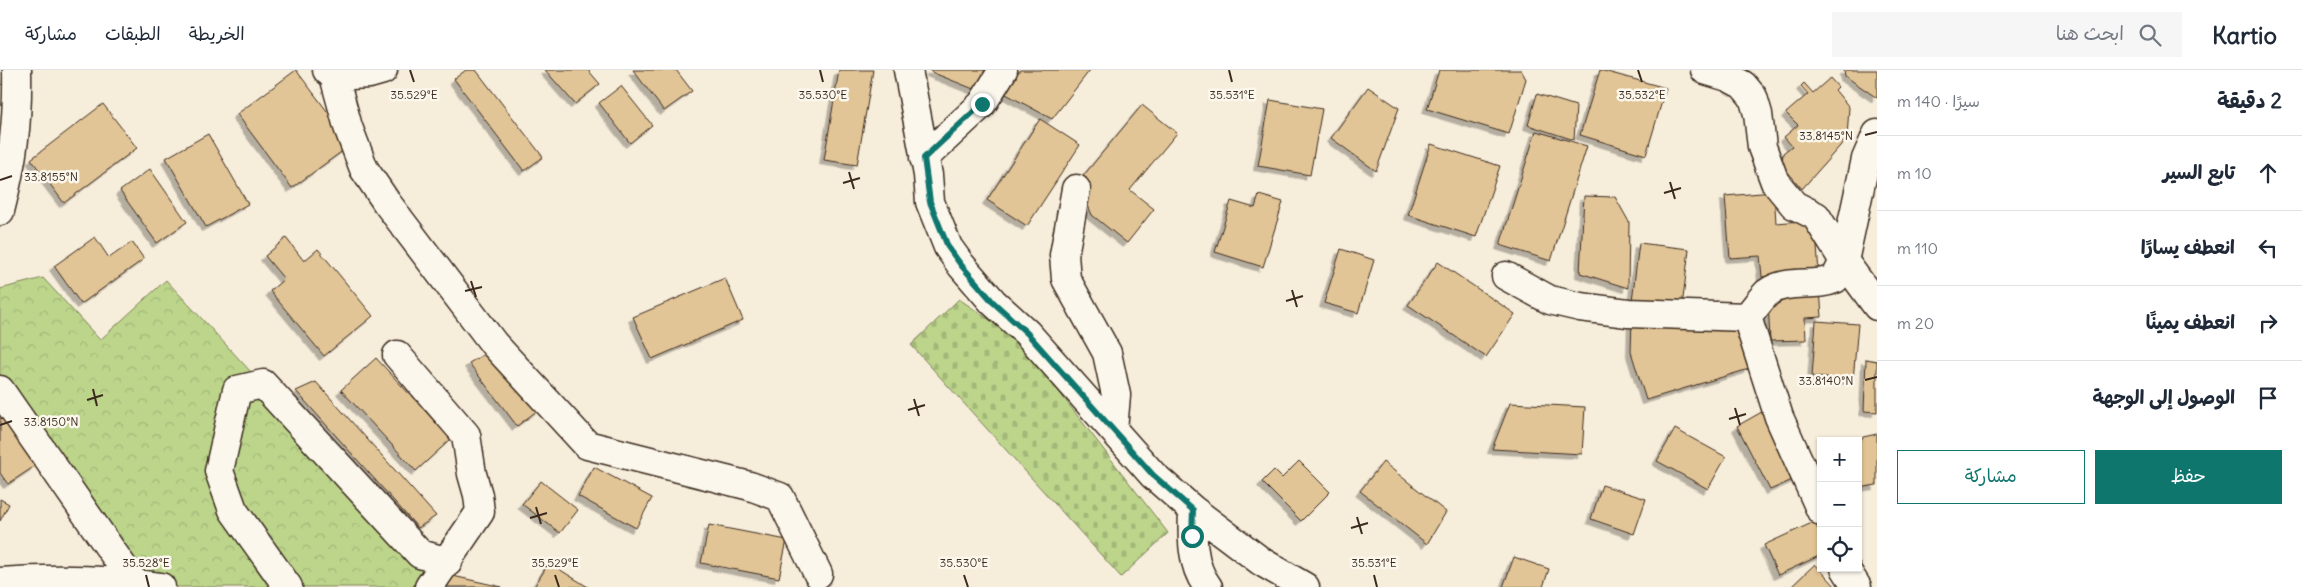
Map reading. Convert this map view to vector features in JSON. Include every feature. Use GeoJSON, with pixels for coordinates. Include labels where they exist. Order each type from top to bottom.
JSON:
{"type":"FeatureCollection","features":[{"type":"Feature","properties":{"kind":"street"},"geometry":{"type":"LineString","coordinates":[[0,211],[12,164],[18,111],[17,70]]}},
{"type":"Feature","properties":{"kind":"street"},"geometry":{"type":"LineString","coordinates":[[383,70],[369,74],[330,73],[364,169],[382,197],[494,344],[587,445],[750,486],[780,497],[818,574]]}},
{"type":"Feature","properties":{"kind":"street"},"geometry":{"type":"LineString","coordinates":[[908,70],[930,202],[948,247],[993,302],[1027,333],[1153,475],[1193,510],[1262,562],[1304,587]]}},
{"type":"Feature","properties":{"kind":"street"},"geometry":{"type":"LineString","coordinates":[[924,158],[982,104],[1003,70]]}},
{"type":"Feature","properties":{"kind":"street"},"geometry":{"type":"LineString","coordinates":[[1705,70],[1728,77],[1743,85],[1753,97],[1758,114],[1762,147],[1775,182],[1794,205],[1816,216],[1844,261],[1877,306]]}},
{"type":"Feature","properties":{"kind":"street"},"geometry":{"type":"LineString","coordinates":[[1747,317],[1767,294],[1783,285],[1826,283],[1835,279],[1844,261],[1866,159],[1877,134]]}},
{"type":"Feature","properties":{"kind":"street"},"geometry":{"type":"LineString","coordinates":[[1076,189],[1064,255],[1066,279],[1107,353],[1116,395],[1114,430]]}},
{"type":"Feature","properties":{"kind":"street"},"geometry":{"type":"LineString","coordinates":[[1506,276],[1550,300],[1580,307],[1628,313],[1747,317]]}},
{"type":"Feature","properties":{"kind":"street"},"geometry":{"type":"LineString","coordinates":[[1747,317],[1779,417],[1817,502]]}},
{"type":"Feature","properties":{"kind":"street"},"geometry":{"type":"LineString","coordinates":[[397,356],[466,435],[480,512],[448,562],[429,587]]}},
{"type":"Feature","properties":{"kind":"street"},"geometry":{"type":"LineString","coordinates":[[288,587],[233,510],[218,471],[237,390],[263,384],[420,554],[448,562]]}},
{"type":"Feature","properties":{"kind":"street"},"geometry":{"type":"LineString","coordinates":[[0,390],[134,583]]}},
{"type":"Feature","properties":{"kind":"street"},"geometry":{"type":"LineString","coordinates":[[1193,510],[1192,536],[1197,566],[1203,581],[1208,587]]}},
{"type":"Feature","properties":{"kind":"street"},"geometry":{"type":"LineString","coordinates":[[1848,572],[1857,587]]}},
{"type":"Feature","properties":{"kind":"street"},"geometry":{"type":"LineString","coordinates":[[0,582],[46,579],[134,583],[161,587]]}},
{"type":"Feature","properties":{"kind":"green space"},"geometry":{"type":"Polygon","coordinates":[[[43,278],[100,340],[166,280],[434,570],[415,587],[104,587],[107,570],[0,402],[0,289],[43,278]]]}},
{"type":"Feature","properties":{"kind":"green space"},"geometry":{"type":"Polygon","coordinates":[[[959,299],[1019,340],[1168,533],[1121,577],[911,345],[959,299]]]}},
{"type":"Feature","properties":{"kind":"building"},"geometry":{"type":"Polygon","coordinates":[[[296,70],[352,144],[292,188],[237,114],[296,70]]]}},
{"type":"Feature","properties":{"kind":"building"},"geometry":{"type":"Polygon","coordinates":[[[466,70],[476,70],[543,157],[524,171],[454,79],[466,70]]]}},
{"type":"Feature","properties":{"kind":"building"},"geometry":{"type":"Polygon","coordinates":[[[545,70],[588,70],[600,84],[575,104],[545,70]]]}},
{"type":"Feature","properties":{"kind":"building"},"geometry":{"type":"Polygon","coordinates":[[[633,70],[676,70],[692,91],[664,111],[633,70]]]}},
{"type":"Feature","properties":{"kind":"building"},"geometry":{"type":"Polygon","coordinates":[[[839,70],[873,70],[857,165],[824,160],[839,70]]]}},
{"type":"Feature","properties":{"kind":"building"},"geometry":{"type":"Polygon","coordinates":[[[931,70],[985,70],[976,90],[931,72],[931,70]]]}},
{"type":"Feature","properties":{"kind":"building"},"geometry":{"type":"Polygon","coordinates":[[[1020,70],[1090,70],[1052,119],[1004,93],[1020,70]]]}},
{"type":"Feature","properties":{"kind":"building"},"geometry":{"type":"Polygon","coordinates":[[[1439,70],[1521,70],[1526,79],[1509,134],[1427,109],[1439,70]]]}},
{"type":"Feature","properties":{"kind":"building"},"geometry":{"type":"Polygon","coordinates":[[[1600,70],[1666,88],[1646,155],[1580,135],[1600,70]]]}},
{"type":"Feature","properties":{"kind":"building"},"geometry":{"type":"Polygon","coordinates":[[[1844,70],[1877,70],[1877,98],[1845,76],[1844,70]]]}},
{"type":"Feature","properties":{"kind":"building"},"geometry":{"type":"Polygon","coordinates":[[[1830,78],[1838,87],[1835,90],[1849,107],[1847,138],[1802,189],[1782,165],[1783,153],[1792,146],[1784,137],[1798,125],[1786,113],[1808,94],[1801,86],[1804,83],[1813,93],[1830,78]]]}},
{"type":"Feature","properties":{"kind":"building"},"geometry":{"type":"Polygon","coordinates":[[[621,86],[652,125],[630,143],[599,103],[621,86]]]}},
{"type":"Feature","properties":{"kind":"building"},"geometry":{"type":"Polygon","coordinates":[[[1368,87],[1399,108],[1376,171],[1331,138],[1368,87]]]}},
{"type":"Feature","properties":{"kind":"building"},"geometry":{"type":"Polygon","coordinates":[[[1537,94],[1576,106],[1574,140],[1528,125],[1537,94]]]}},
{"type":"Feature","properties":{"kind":"building"},"geometry":{"type":"Polygon","coordinates":[[[1270,100],[1322,109],[1310,175],[1258,166],[1270,100]]]}},
{"type":"Feature","properties":{"kind":"building"},"geometry":{"type":"Polygon","coordinates":[[[103,104],[137,148],[64,203],[31,159],[103,104]]]}},
{"type":"Feature","properties":{"kind":"building"},"geometry":{"type":"Polygon","coordinates":[[[1142,105],[1177,133],[1130,190],[1154,209],[1127,243],[1092,215],[1078,182],[1142,105]]]}},
{"type":"Feature","properties":{"kind":"building"},"geometry":{"type":"Polygon","coordinates":[[[1040,119],[1080,145],[1027,226],[987,200],[1040,119]]]}},
{"type":"Feature","properties":{"kind":"building"},"geometry":{"type":"Polygon","coordinates":[[[1536,131],[1587,146],[1551,261],[1500,245],[1536,131]]]}},
{"type":"Feature","properties":{"kind":"building"},"geometry":{"type":"Polygon","coordinates":[[[208,134],[248,204],[206,227],[166,158],[208,134]]]}},
{"type":"Feature","properties":{"kind":"building"},"geometry":{"type":"Polygon","coordinates":[[[1431,144],[1500,166],[1476,237],[1408,215],[1431,144]]]}},
{"type":"Feature","properties":{"kind":"building"},"geometry":{"type":"Polygon","coordinates":[[[150,169],[187,222],[157,243],[120,191],[150,169]]]}},
{"type":"Feature","properties":{"kind":"building"},"geometry":{"type":"Polygon","coordinates":[[[1774,192],[1776,223],[1815,220],[1819,273],[1762,277],[1760,256],[1730,258],[1725,196],[1774,192]]]}},
{"type":"Feature","properties":{"kind":"building"},"geometry":{"type":"Polygon","coordinates":[[[1259,195],[1283,202],[1263,267],[1215,252],[1231,201],[1255,208],[1259,195]]]}},
{"type":"Feature","properties":{"kind":"building"},"geometry":{"type":"Polygon","coordinates":[[[1584,196],[1615,197],[1629,222],[1628,288],[1580,273],[1584,196]]]}},
{"type":"Feature","properties":{"kind":"building"},"geometry":{"type":"Polygon","coordinates":[[[95,237],[109,258],[132,242],[144,259],[81,304],[54,266],[95,237]]]}},
{"type":"Feature","properties":{"kind":"building"},"geometry":{"type":"Polygon","coordinates":[[[286,238],[304,261],[318,249],[373,316],[324,356],[270,291],[284,279],[265,256],[286,238]]]}},
{"type":"Feature","properties":{"kind":"building"},"geometry":{"type":"Polygon","coordinates":[[[1639,243],[1689,249],[1682,307],[1632,301],[1639,243]]]}},
{"type":"Feature","properties":{"kind":"building"},"geometry":{"type":"Polygon","coordinates":[[[1341,249],[1374,260],[1358,313],[1324,303],[1341,249]]]}},
{"type":"Feature","properties":{"kind":"building"},"geometry":{"type":"Polygon","coordinates":[[[1438,262],[1515,314],[1486,357],[1408,305],[1438,262]]]}},
{"type":"Feature","properties":{"kind":"building"},"geometry":{"type":"Polygon","coordinates":[[[725,278],[743,320],[652,359],[633,317],[725,278]]]}},
{"type":"Feature","properties":{"kind":"building"},"geometry":{"type":"Polygon","coordinates":[[[1820,289],[1822,317],[1805,318],[1806,340],[1770,341],[1768,300],[1820,289]]]}},
{"type":"Feature","properties":{"kind":"building"},"geometry":{"type":"Polygon","coordinates":[[[1632,319],[1735,322],[1749,369],[1646,400],[1631,352],[1632,319]]]}},
{"type":"Feature","properties":{"kind":"building"},"geometry":{"type":"Polygon","coordinates":[[[1816,321],[1858,324],[1853,380],[1812,377],[1816,321]]]}},
{"type":"Feature","properties":{"kind":"building"},"geometry":{"type":"Polygon","coordinates":[[[493,349],[542,407],[517,426],[469,363],[493,349]]]}},
{"type":"Feature","properties":{"kind":"building"},"geometry":{"type":"Polygon","coordinates":[[[376,358],[451,439],[416,471],[341,390],[376,358]]]}},
{"type":"Feature","properties":{"kind":"building"},"geometry":{"type":"Polygon","coordinates":[[[1866,359],[1877,361],[1877,412],[1864,411],[1866,359]]]}},
{"type":"Feature","properties":{"kind":"building"},"geometry":{"type":"Polygon","coordinates":[[[316,382],[436,516],[418,528],[296,391],[316,382]]]}},
{"type":"Feature","properties":{"kind":"building"},"geometry":{"type":"Polygon","coordinates":[[[1510,403],[1585,407],[1582,454],[1492,449],[1510,403]]]}},
{"type":"Feature","properties":{"kind":"building"},"geometry":{"type":"Polygon","coordinates":[[[1767,409],[1801,476],[1770,490],[1737,426],[1767,409]]]}},
{"type":"Feature","properties":{"kind":"building"},"geometry":{"type":"Polygon","coordinates":[[[0,414],[35,466],[8,484],[0,473],[0,414]]]}},
{"type":"Feature","properties":{"kind":"building"},"geometry":{"type":"Polygon","coordinates":[[[1675,429],[1726,457],[1708,489],[1657,461],[1675,429]]]}},
{"type":"Feature","properties":{"kind":"building"},"geometry":{"type":"Polygon","coordinates":[[[1877,434],[1877,485],[1862,487],[1862,438],[1877,434]]]}},
{"type":"Feature","properties":{"kind":"building"},"geometry":{"type":"Polygon","coordinates":[[[1299,461],[1330,492],[1301,521],[1262,482],[1274,470],[1282,478],[1299,461]]]}},
{"type":"Feature","properties":{"kind":"building"},"geometry":{"type":"Polygon","coordinates":[[[1383,462],[1446,512],[1427,544],[1360,491],[1383,462]]]}},
{"type":"Feature","properties":{"kind":"building"},"geometry":{"type":"Polygon","coordinates":[[[594,467],[652,498],[636,528],[578,496],[594,467]]]}},
{"type":"Feature","properties":{"kind":"building"},"geometry":{"type":"Polygon","coordinates":[[[541,481],[578,510],[560,533],[522,504],[541,481]]]}},
{"type":"Feature","properties":{"kind":"building"},"geometry":{"type":"Polygon","coordinates":[[[1602,485],[1646,499],[1634,534],[1591,519],[1602,485]]]}},
{"type":"Feature","properties":{"kind":"building"},"geometry":{"type":"Polygon","coordinates":[[[0,499],[9,504],[0,521],[0,499]]]}},
{"type":"Feature","properties":{"kind":"building"},"geometry":{"type":"Polygon","coordinates":[[[1814,522],[1817,528],[1817,557],[1778,575],[1764,545],[1814,522]]]}},
{"type":"Feature","properties":{"kind":"building"},"geometry":{"type":"Polygon","coordinates":[[[709,525],[787,540],[779,578],[701,563],[709,525]]]}},
{"type":"Feature","properties":{"kind":"building"},"geometry":{"type":"Polygon","coordinates":[[[1514,557],[1549,569],[1543,587],[1503,587],[1514,557]]]}},
{"type":"Feature","properties":{"kind":"building"},"geometry":{"type":"Polygon","coordinates":[[[549,563],[588,587],[534,587],[549,563]]]}},
{"type":"Feature","properties":{"kind":"building"},"geometry":{"type":"Polygon","coordinates":[[[1815,564],[1817,572],[1822,572],[1836,587],[1791,587],[1815,564]]]}},
{"type":"Feature","properties":{"kind":"building"},"geometry":{"type":"Polygon","coordinates":[[[444,574],[502,587],[441,587],[444,574]]]}},
{"type":"Feature","properties":{"kind":"route"},"geometry":{"type":"LineString","coordinates":[[982,104],[924,158],[928,175],[930,202],[948,247],[993,302],[1027,333],[1153,475],[1193,510],[1192,536]]}}]}
